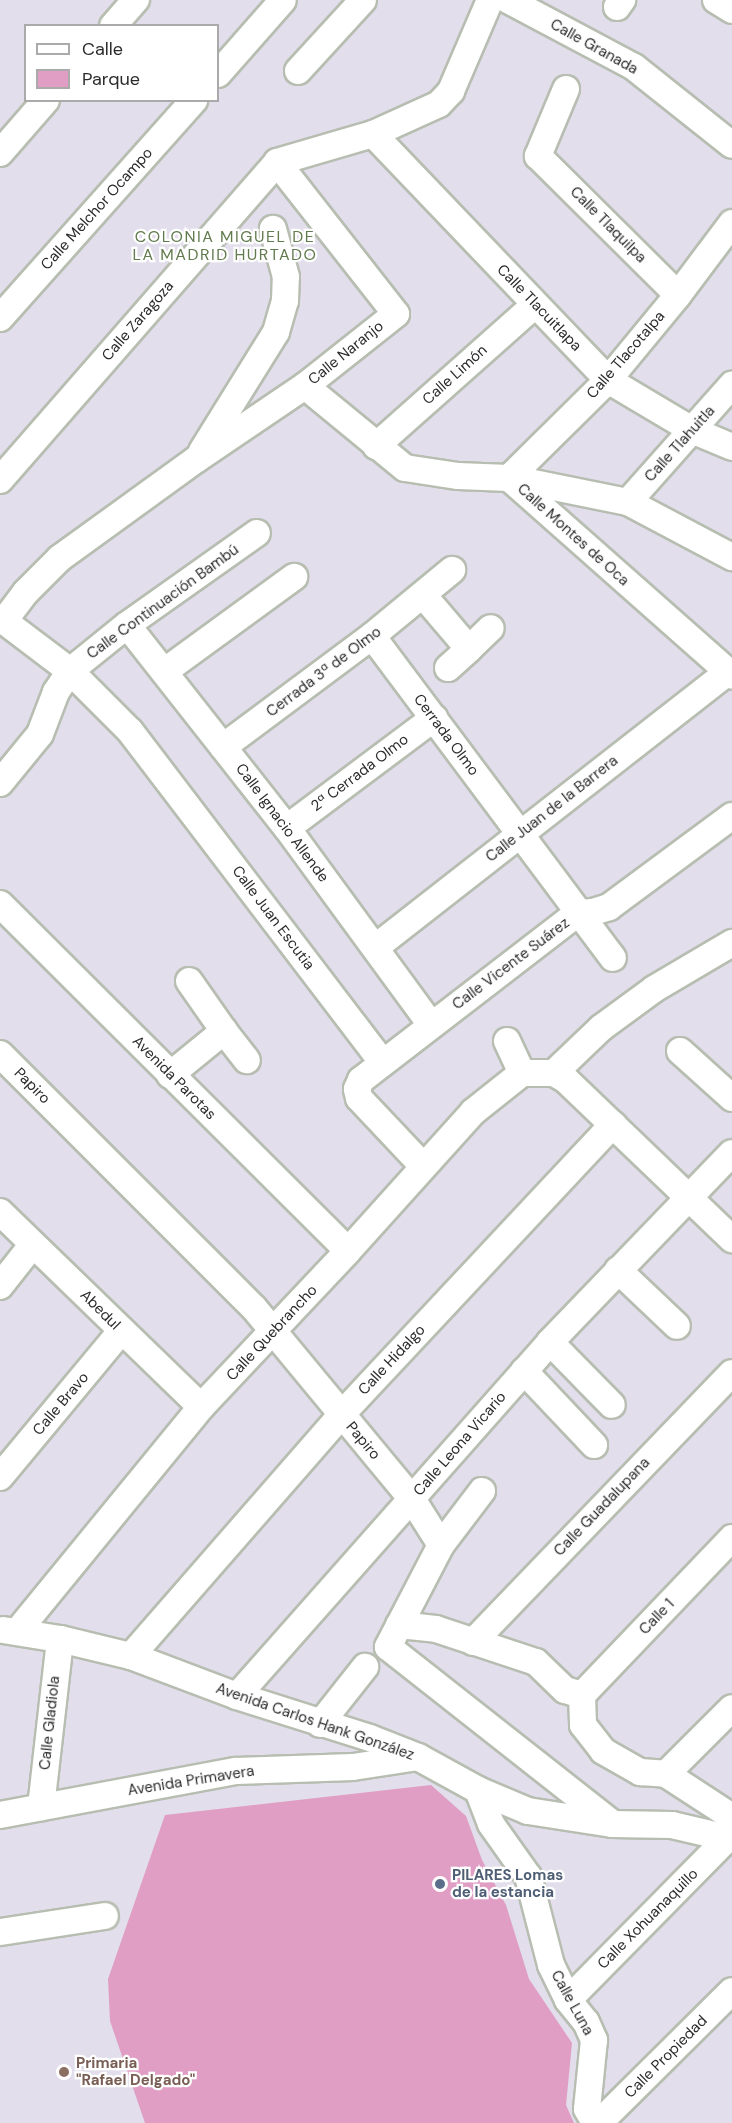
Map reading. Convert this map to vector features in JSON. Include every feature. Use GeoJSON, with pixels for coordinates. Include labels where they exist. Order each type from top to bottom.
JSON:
{"type":"FeatureCollection","features":[{"type":"Feature","properties":{"kind":"street"},"geometry":{"type":"LineString","coordinates":[[115,24],[136,0]]}},
{"type":"Feature","properties":{"kind":"street"},"geometry":{"type":"LineString","coordinates":[[219,73],[283,0]]}},
{"type":"Feature","properties":{"kind":"street"},"geometry":{"type":"LineString","coordinates":[[298,71],[363,0]]}},
{"type":"Feature","properties":{"kind":"street"},"geometry":{"type":"LineString","coordinates":[[277,162],[373,134],[439,104],[451,91],[490,0]]}},
{"type":"Feature","properties":{"kind":"street","name":"Calle Granada"},"geometry":{"type":"LineString","coordinates":[[508,0],[634,67],[732,145]]}},
{"type":"Feature","properties":{"kind":"street"},"geometry":{"type":"LineString","coordinates":[[717,0],[732,10]]}},
{"type":"Feature","properties":{"kind":"street","name":"Calle Tlaquilpa"},"geometry":{"type":"LineString","coordinates":[[566,89],[538,156],[678,295]]}},
{"type":"Feature","properties":{"kind":"street"},"geometry":{"type":"LineString","coordinates":[[0,153],[44,102]]}},
{"type":"Feature","properties":{"kind":"street","name":"Calle Melchor Ocampo"},"geometry":{"type":"LineString","coordinates":[[0,318],[192,102]]}},
{"type":"Feature","properties":{"kind":"street","name":"Calle Tlacuitlapa"},"geometry":{"type":"LineString","coordinates":[[373,134],[608,380],[694,431],[732,447]]}},
{"type":"Feature","properties":{"kind":"street","name":"Calle Naranjo"},"geometry":{"type":"LineString","coordinates":[[2,619],[60,558],[197,459],[304,386],[396,314],[277,162]]}},
{"type":"Feature","properties":{"kind":"street","name":"Calle Zaragoza"},"geometry":{"type":"LineString","coordinates":[[0,480],[277,162]]}},
{"type":"Feature","properties":{"kind":"street","name":"Calle Tlacotalpa"},"geometry":{"type":"LineString","coordinates":[[509,478],[608,380],[678,295],[732,224]]}},
{"type":"Feature","properties":{"kind":"street"},"geometry":{"type":"LineString","coordinates":[[197,459],[276,332],[285,301],[286,277],[273,229]]}},
{"type":"Feature","properties":{"kind":"street","name":"Calle Limón"},"geometry":{"type":"LineString","coordinates":[[376,446],[535,305]]}},
{"type":"Feature","properties":{"kind":"street","name":"Calle Montes de Oca"},"geometry":{"type":"LineString","coordinates":[[304,386],[405,468],[458,476],[509,478],[730,673]]}},
{"type":"Feature","properties":{"kind":"street","name":"Calle Tlahuitla"},"geometry":{"type":"LineString","coordinates":[[628,502],[732,386]]}},
{"type":"Feature","properties":{"kind":"street"},"geometry":{"type":"LineString","coordinates":[[509,478],[628,502],[732,557]]}},
{"type":"Feature","properties":{"kind":"street","name":"Calle Continuación Bambú"},"geometry":{"type":"LineString","coordinates":[[0,783],[40,734],[56,692],[70,671],[127,625],[257,533]]}},
{"type":"Feature","properties":{"kind":"street","name":"Cerrada 3ª de Olmo"},"geometry":{"type":"LineString","coordinates":[[223,747],[372,636],[452,570]]}},
{"type":"Feature","properties":{"kind":"street"},"geometry":{"type":"LineString","coordinates":[[165,671],[294,578]]}},
{"type":"Feature","properties":{"kind":"street"},"geometry":{"type":"LineString","coordinates":[[423,596],[470,649]]}},
{"type":"Feature","properties":{"kind":"street","name":"Calle Juan Escutia"},"geometry":{"type":"LineString","coordinates":[[2,619],[70,671],[130,731],[382,1062]]}},
{"type":"Feature","properties":{"kind":"street","name":"Calle Ignacio Allende"},"geometry":{"type":"LineString","coordinates":[[127,625],[287,828],[431,1025]]}},
{"type":"Feature","properties":{"kind":"street"},"geometry":{"type":"LineString","coordinates":[[448,668],[491,628]]}},
{"type":"Feature","properties":{"kind":"street","name":"Cerrada Olmo"},"geometry":{"type":"LineString","coordinates":[[372,636],[613,958]]}},
{"type":"Feature","properties":{"kind":"street","name":"Calle Juan de la Barrera"},"geometry":{"type":"LineString","coordinates":[[376,947],[730,673]]}},
{"type":"Feature","properties":{"kind":"street","name":"2ª Cerrada Olmo"},"geometry":{"type":"LineString","coordinates":[[287,828],[434,718]]}},
{"type":"Feature","properties":{"kind":"street","name":"Calle Vicente Suárez"},"geometry":{"type":"LineString","coordinates":[[382,1062],[578,913],[593,912],[609,907],[732,816]]}},
{"type":"Feature","properties":{"kind":"street","name":"Avenida Parotas"},"geometry":{"type":"LineString","coordinates":[[0,904],[348,1251]]}},
{"type":"Feature","properties":{"kind":"street"},"geometry":{"type":"LineString","coordinates":[[554,1073],[610,1021],[654,989],[732,943]]}},
{"type":"Feature","properties":{"kind":"street"},"geometry":{"type":"LineString","coordinates":[[189,981],[224,1031],[248,1060]]}},
{"type":"Feature","properties":{"kind":"street"},"geometry":{"type":"LineString","coordinates":[[170,1075],[224,1031]]}},
{"type":"Feature","properties":{"kind":"street"},"geometry":{"type":"LineString","coordinates":[[507,1041],[522,1073],[554,1073],[566,1080],[732,1239]]}},
{"type":"Feature","properties":{"kind":"street"},"geometry":{"type":"LineString","coordinates":[[680,1051],[732,1098]]}},
{"type":"Feature","properties":{"kind":"street","name":"Papiro"},"geometry":{"type":"LineString","coordinates":[[0,1054],[254,1308],[412,1499],[441,1545]]}},
{"type":"Feature","properties":{"kind":"street"},"geometry":{"type":"LineString","coordinates":[[382,1062],[361,1080],[357,1089],[359,1098],[423,1166]]}},
{"type":"Feature","properties":{"kind":"street","name":"Calle Quebrancho"},"geometry":{"type":"LineString","coordinates":[[8,1631],[201,1407],[348,1251],[473,1112],[522,1073]]}},
{"type":"Feature","properties":{"kind":"street","name":"Calle Hidalgo"},"geometry":{"type":"LineString","coordinates":[[131,1656],[341,1415],[613,1124]]}},
{"type":"Feature","properties":{"kind":"street"},"geometry":{"type":"LineString","coordinates":[[688,1198],[732,1154]]}},
{"type":"Feature","properties":{"kind":"street","name":"Calle Leona Vicario"},"geometry":{"type":"LineString","coordinates":[[237,1696],[550,1342],[688,1198]]}},
{"type":"Feature","properties":{"kind":"street","name":"Abedul"},"geometry":{"type":"LineString","coordinates":[[0,1212],[121,1332],[201,1407]]}},
{"type":"Feature","properties":{"kind":"street"},"geometry":{"type":"LineString","coordinates":[[0,1286],[33,1244]]}},
{"type":"Feature","properties":{"kind":"street"},"geometry":{"type":"LineString","coordinates":[[618,1270],[677,1326]]}},
{"type":"Feature","properties":{"kind":"street","name":"Calle Bravo"},"geometry":{"type":"LineString","coordinates":[[0,1477],[121,1332]]}},
{"type":"Feature","properties":{"kind":"street"},"geometry":{"type":"LineString","coordinates":[[550,1342],[612,1405]]}},
{"type":"Feature","properties":{"kind":"street"},"geometry":{"type":"LineString","coordinates":[[524,1371],[594,1445]]}},
{"type":"Feature","properties":{"kind":"street","name":"Calle Guadalupana"},"geometry":{"type":"LineString","coordinates":[[473,1642],[732,1373]]}},
{"type":"Feature","properties":{"kind":"street"},"geometry":{"type":"LineString","coordinates":[[482,1491],[441,1545],[388,1647],[612,1824]]}},
{"type":"Feature","properties":{"kind":"street","name":"Calle 1"},"geometry":{"type":"LineString","coordinates":[[582,1695],[732,1538]]}},
{"type":"Feature","properties":{"kind":"street"},"geometry":{"type":"LineString","coordinates":[[399,1625],[436,1629],[536,1662],[565,1690],[582,1695],[583,1725],[603,1751],[640,1772],[666,1774],[731,1831]]}},
{"type":"Feature","properties":{"kind":"street","name":"Avenida Carlos Hank González"},"geometry":{"type":"LineString","coordinates":[[8,1631],[60,1639],[131,1656],[237,1696],[370,1738],[418,1757],[478,1790],[528,1811],[612,1824],[672,1825],[731,1831]]}},
{"type":"Feature","properties":{"kind":"street","name":"Calle Gladiola"},"geometry":{"type":"LineString","coordinates":[[41,1807],[60,1639]]}},
{"type":"Feature","properties":{"kind":"street"},"geometry":{"type":"LineString","coordinates":[[320,1724],[365,1667]]}},
{"type":"Feature","properties":{"kind":"street"},"geometry":{"type":"LineString","coordinates":[[666,1774],[732,1708]]}},
{"type":"Feature","properties":{"kind":"street","name":"Avenida Primavera"},"geometry":{"type":"LineString","coordinates":[[0,1815],[236,1771],[353,1767],[418,1757]]}},
{"type":"Feature","properties":{"kind":"street","name":"Calle Luna"},"geometry":{"type":"LineString","coordinates":[[478,1790],[490,1824],[528,1876],[551,1965],[568,2000],[586,2022],[594,2040],[587,2083],[587,2109],[597,2123]]}},
{"type":"Feature","properties":{"kind":"street","name":"Calle Xohuanaquillo"},"geometry":{"type":"LineString","coordinates":[[568,2000],[731,1831]]}},
{"type":"Feature","properties":{"kind":"street"},"geometry":{"type":"LineString","coordinates":[[0,1932],[105,1916]]}},
{"type":"Feature","properties":{"kind":"street","name":"Calle Propiedad"},"geometry":{"type":"LineString","coordinates":[[597,2123],[732,1991]]}},
{"type":"Feature","properties":{"kind":"green space"},"geometry":{"type":"Polygon","coordinates":[[[431,1785],[466,1816],[482,1860],[506,1905],[529,1979],[572,2043],[566,2105],[574,2123],[145,2123],[110,2021],[108,1979],[165,1815],[431,1785]]]}},
{"type":"Feature","properties":{"kind":"place","name":"PILARES Lomas de la estancia"},"geometry":{"type":"Point","coordinates":[440,1884]}},
{"type":"Feature","properties":{"kind":"place","name":"Primaria \"Rafael Delgado\""},"geometry":{"type":"Point","coordinates":[64,2072]}},
{"type":"Feature","properties":{"kind":"district","name":"COLONIA MIGUEL DE LA MADRID HURTADO"},"geometry":{"type":"Point","coordinates":[225,246]}}]}
